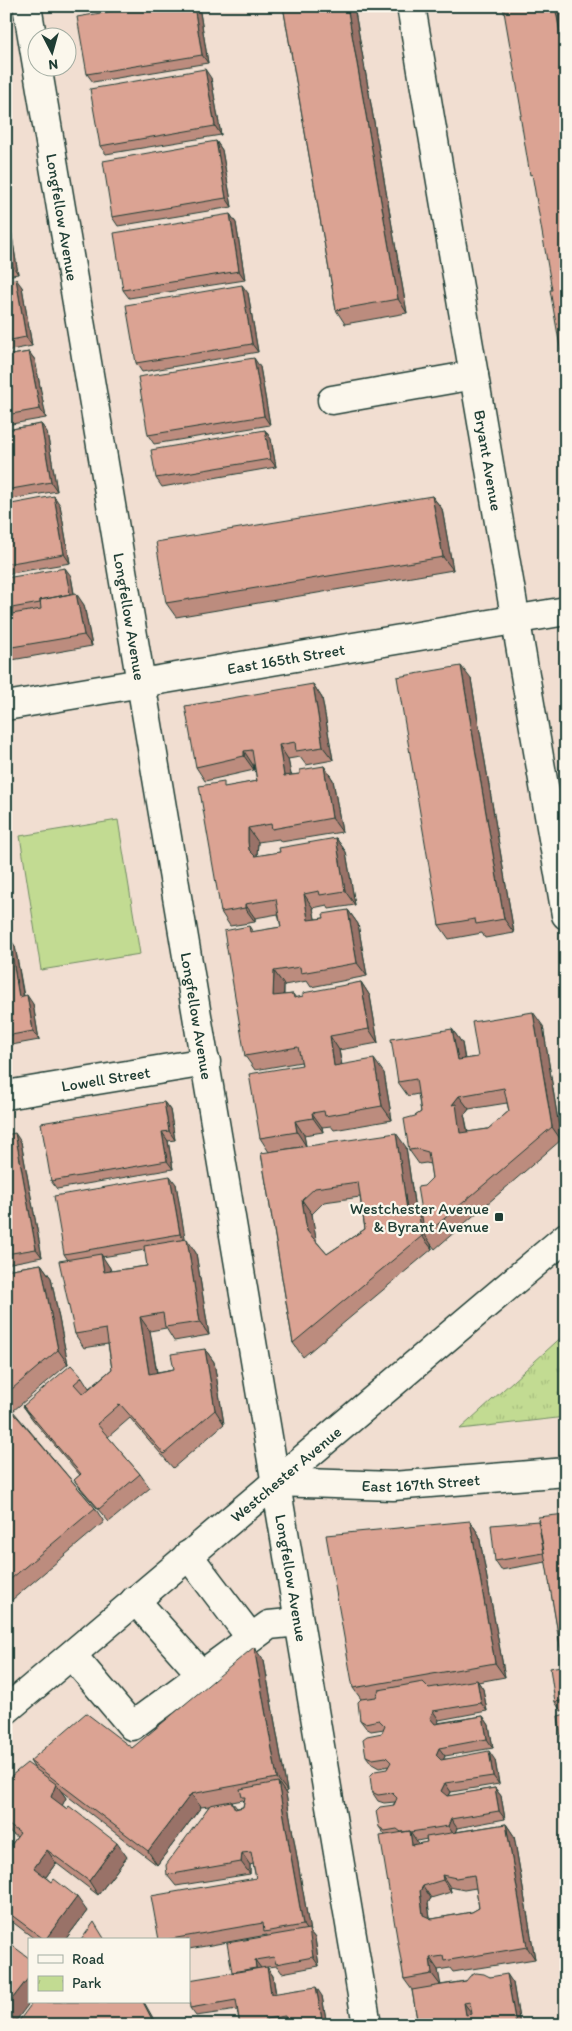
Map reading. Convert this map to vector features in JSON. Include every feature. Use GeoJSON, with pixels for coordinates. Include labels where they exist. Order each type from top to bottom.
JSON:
{"type":"FeatureCollection","features":[{"type":"Feature","properties":{"kind":"street","name":"Longfellow Avenue"},"geometry":{"type":"LineString","coordinates":[[27,6],[368,2025]]}},
{"type":"Feature","properties":{"kind":"street","name":"Bryant Avenue"},"geometry":{"type":"LineString","coordinates":[[411,6],[566,915]]}},
{"type":"Feature","properties":{"kind":"street"},"geometry":{"type":"LineString","coordinates":[[332,400],[474,375]]}},
{"type":"Feature","properties":{"kind":"street","name":"East 165th Street"},"geometry":{"type":"LineString","coordinates":[[6,706],[566,611]]}},
{"type":"Feature","properties":{"kind":"street","name":"Lowell Street"},"geometry":{"type":"LineString","coordinates":[[6,1095],[206,1062]]}},
{"type":"Feature","properties":{"kind":"street","name":"Westchester Avenue"},"geometry":{"type":"LineString","coordinates":[[6,1710],[566,1237]]}},
{"type":"Feature","properties":{"kind":"street","name":"East 167th Street"},"geometry":{"type":"LineString","coordinates":[[275,1482],[393,1486],[566,1472]]}},
{"type":"Feature","properties":{"kind":"street"},"geometry":{"type":"LineString","coordinates":[[188,1555],[251,1638]]}},
{"type":"Feature","properties":{"kind":"street"},"geometry":{"type":"LineString","coordinates":[[135,1600],[202,1675]]}},
{"type":"Feature","properties":{"kind":"street"},"geometry":{"type":"LineString","coordinates":[[72,1655],[132,1726],[269,1625],[299,1622]]}},
{"type":"Feature","properties":{"kind":"green space"},"geometry":{"type":"Polygon","coordinates":[[[118,820],[140,954],[41,970],[20,836],[118,820]]]}},
{"type":"Feature","properties":{"kind":"green space"},"geometry":{"type":"Polygon","coordinates":[[[566,1333],[566,1417],[460,1429],[566,1333]]]}},
{"type":"Feature","properties":{"kind":"building"},"geometry":{"type":"Polygon","coordinates":[[[142,6],[194,6],[202,55],[87,74],[77,17],[142,6]]]}},
{"type":"Feature","properties":{"kind":"building"},"geometry":{"type":"Polygon","coordinates":[[[283,6],[347,6],[398,299],[336,310],[283,6]]]}},
{"type":"Feature","properties":{"kind":"building"},"geometry":{"type":"Polygon","coordinates":[[[503,6],[555,6],[566,65],[566,381],[532,174],[530,175],[520,115],[522,115],[503,6]]]}},
{"type":"Feature","properties":{"kind":"building"},"geometry":{"type":"Polygon","coordinates":[[[205,69],[215,126],[100,146],[90,89],[205,69]]]}},
{"type":"Feature","properties":{"kind":"building"},"geometry":{"type":"Polygon","coordinates":[[[216,141],[226,198],[112,217],[103,161],[216,141]]]}},
{"type":"Feature","properties":{"kind":"building"},"geometry":{"type":"Polygon","coordinates":[[[230,214],[239,271],[123,290],[114,233],[230,214]]]}},
{"type":"Feature","properties":{"kind":"building"},"geometry":{"type":"Polygon","coordinates":[[[6,227],[12,265],[6,266],[6,227]]]}},
{"type":"Feature","properties":{"kind":"building"},"geometry":{"type":"Polygon","coordinates":[[[16,279],[26,337],[6,341],[6,280],[16,279]]]}},
{"type":"Feature","properties":{"kind":"building"},"geometry":{"type":"Polygon","coordinates":[[[242,285],[252,344],[136,363],[126,305],[242,285]]]}},
{"type":"Feature","properties":{"kind":"building"},"geometry":{"type":"Polygon","coordinates":[[[29,352],[40,409],[6,415],[6,356],[29,352]]]}},
{"type":"Feature","properties":{"kind":"building"},"geometry":{"type":"Polygon","coordinates":[[[254,358],[264,416],[148,435],[138,377],[254,358]]]}},
{"type":"Feature","properties":{"kind":"building"},"geometry":{"type":"Polygon","coordinates":[[[41,424],[51,482],[6,490],[6,430],[41,424]]]}},
{"type":"Feature","properties":{"kind":"building"},"geometry":{"type":"Polygon","coordinates":[[[265,430],[270,459],[156,478],[151,450],[265,430]]]}},
{"type":"Feature","properties":{"kind":"building"},"geometry":{"type":"Polygon","coordinates":[[[54,496],[64,554],[6,564],[6,505],[54,496]]]}},
{"type":"Feature","properties":{"kind":"building"},"geometry":{"type":"Polygon","coordinates":[[[432,496],[443,557],[166,603],[156,542],[432,496]]]}},
{"type":"Feature","properties":{"kind":"building"},"geometry":{"type":"Polygon","coordinates":[[[65,568],[70,594],[40,600],[40,603],[6,609],[6,578],[65,568]]]}},
{"type":"Feature","properties":{"kind":"building"},"geometry":{"type":"Polygon","coordinates":[[[76,593],[84,635],[6,648],[6,615],[41,609],[40,600],[76,593]]]}},
{"type":"Feature","properties":{"kind":"building"},"geometry":{"type":"Polygon","coordinates":[[[461,666],[504,919],[476,924],[475,919],[439,925],[397,677],[461,666]]]}},
{"type":"Feature","properties":{"kind":"building"},"geometry":{"type":"Polygon","coordinates":[[[313,684],[323,747],[296,751],[295,742],[279,745],[284,776],[300,774],[300,770],[324,766],[332,818],[272,829],[271,824],[248,828],[249,850],[255,856],[280,852],[279,848],[336,838],[345,891],[320,895],[319,891],[304,894],[308,920],[324,918],[323,914],[348,910],[357,963],[301,973],[300,967],[274,971],[273,996],[293,994],[294,998],[303,996],[303,993],[361,982],[369,1029],[330,1036],[334,1066],[374,1059],[382,1106],[325,1116],[324,1111],[312,1113],[313,1118],[295,1121],[297,1132],[260,1138],[249,1074],[302,1065],[298,1047],[245,1056],[224,931],[249,926],[250,932],[281,927],[276,899],[245,904],[245,908],[221,912],[199,786],[224,782],[224,787],[257,781],[252,750],[244,751],[244,756],[196,767],[185,706],[313,684]]]}},
{"type":"Feature","properties":{"kind":"building"},"geometry":{"type":"Polygon","coordinates":[[[9,937],[19,997],[27,995],[33,1031],[6,1036],[6,938],[9,937]]]}},
{"type":"Feature","properties":{"kind":"building"},"geometry":{"type":"Polygon","coordinates":[[[533,1012],[552,1127],[425,1235],[417,1187],[424,1186],[432,1178],[428,1152],[417,1149],[409,1150],[404,1119],[421,1112],[416,1079],[398,1082],[391,1039],[452,1029],[458,1060],[478,1057],[472,1022],[533,1012]],[[504,1088],[459,1096],[452,1105],[456,1104],[460,1133],[488,1129],[509,1111],[504,1088]]]}},
{"type":"Feature","properties":{"kind":"building"},"geometry":{"type":"Polygon","coordinates":[[[164,1102],[169,1131],[162,1132],[167,1161],[51,1181],[41,1123],[164,1102]]]}},
{"type":"Feature","properties":{"kind":"building"},"geometry":{"type":"Polygon","coordinates":[[[15,1133],[36,1249],[6,1254],[6,1135],[15,1133]]]}},
{"type":"Feature","properties":{"kind":"building"},"geometry":{"type":"Polygon","coordinates":[[[396,1133],[407,1210],[418,1209],[422,1236],[293,1343],[261,1153],[396,1133]],[[358,1182],[315,1188],[302,1200],[307,1231],[327,1254],[365,1229],[358,1182]]]}},
{"type":"Feature","properties":{"kind":"building"},"geometry":{"type":"Polygon","coordinates":[[[170,1176],[180,1234],[64,1254],[54,1196],[170,1176]]]}},
{"type":"Feature","properties":{"kind":"building"},"geometry":{"type":"Polygon","coordinates":[[[187,1239],[200,1322],[165,1327],[163,1313],[140,1317],[149,1374],[174,1369],[171,1354],[205,1349],[215,1410],[164,1454],[120,1404],[97,1424],[140,1474],[99,1509],[74,1480],[81,1474],[23,1406],[71,1365],[82,1377],[74,1384],[83,1394],[112,1369],[106,1329],[75,1334],[59,1261],[101,1254],[104,1272],[147,1266],[144,1246],[187,1239]]]}},
{"type":"Feature","properties":{"kind":"building"},"geometry":{"type":"Polygon","coordinates":[[[41,1264],[58,1350],[6,1394],[6,1270],[41,1264]]]}},
{"type":"Feature","properties":{"kind":"building"},"geometry":{"type":"Polygon","coordinates":[[[6,1404],[95,1508],[6,1583],[6,1404]]]}},
{"type":"Feature","properties":{"kind":"building"},"geometry":{"type":"Polygon","coordinates":[[[566,1514],[566,1650],[561,1651],[538,1517],[566,1514]]]}},
{"type":"Feature","properties":{"kind":"building"},"geometry":{"type":"Polygon","coordinates":[[[470,1521],[495,1663],[353,1688],[326,1535],[470,1521]]]}},
{"type":"Feature","properties":{"kind":"building"},"geometry":{"type":"Polygon","coordinates":[[[538,1521],[544,1553],[495,1561],[491,1525],[538,1521]]]}},
{"type":"Feature","properties":{"kind":"building"},"geometry":{"type":"Polygon","coordinates":[[[254,1647],[277,1778],[191,1794],[148,1851],[30,1761],[86,1713],[132,1748],[254,1647]]]}},
{"type":"Feature","properties":{"kind":"building"},"geometry":{"type":"Polygon","coordinates":[[[566,1665],[566,1700],[555,1702],[550,1668],[566,1665]]]}},
{"type":"Feature","properties":{"kind":"building"},"geometry":{"type":"Polygon","coordinates":[[[477,1680],[481,1703],[433,1711],[430,1718],[435,1724],[483,1716],[487,1739],[439,1748],[436,1755],[441,1760],[489,1751],[493,1776],[445,1783],[441,1791],[447,1796],[495,1788],[499,1811],[451,1819],[448,1826],[411,1832],[401,1832],[397,1829],[385,1831],[379,1827],[376,1811],[380,1807],[394,1805],[397,1798],[392,1793],[378,1795],[372,1792],[370,1776],[375,1771],[387,1769],[391,1762],[386,1757],[373,1759],[366,1756],[363,1739],[367,1736],[382,1733],[385,1726],[379,1720],[365,1723],[360,1720],[358,1702],[361,1699],[376,1697],[379,1690],[423,1682],[429,1688],[477,1680]]]}},
{"type":"Feature","properties":{"kind":"building"},"geometry":{"type":"Polygon","coordinates":[[[566,1714],[566,1751],[563,1751],[558,1716],[566,1714]]]}},
{"type":"Feature","properties":{"kind":"building"},"geometry":{"type":"Polygon","coordinates":[[[27,1763],[56,1784],[51,1797],[67,1809],[69,1806],[117,1843],[89,1881],[47,1850],[34,1868],[52,1882],[54,1879],[77,1897],[46,1938],[42,1938],[6,1911],[6,1852],[20,1833],[6,1823],[6,1780],[27,1763]]]}},
{"type":"Feature","properties":{"kind":"building"},"geometry":{"type":"Polygon","coordinates":[[[278,1782],[303,1925],[264,1932],[263,1923],[177,1938],[159,1938],[151,1896],[256,1878],[251,1852],[242,1853],[241,1862],[167,1875],[166,1865],[210,1805],[231,1801],[235,1809],[243,1807],[245,1797],[242,1797],[240,1789],[278,1782]]]}},
{"type":"Feature","properties":{"kind":"building"},"geometry":{"type":"Polygon","coordinates":[[[506,1824],[527,1947],[444,1961],[443,1956],[430,1958],[432,1974],[404,1979],[380,1836],[410,1831],[412,1845],[427,1842],[426,1837],[506,1824]],[[442,1875],[443,1880],[423,1886],[420,1891],[423,1915],[432,1919],[472,1912],[479,1908],[474,1875],[456,1878],[442,1875]]]}},
{"type":"Feature","properties":{"kind":"building"},"geometry":{"type":"Polygon","coordinates":[[[94,1922],[104,1938],[82,1938],[94,1922]]]}},
{"type":"Feature","properties":{"kind":"building"},"geometry":{"type":"Polygon","coordinates":[[[309,1929],[313,1957],[276,1964],[274,1957],[255,1960],[256,1968],[232,1972],[227,1943],[309,1929]]]}},
{"type":"Feature","properties":{"kind":"building"},"geometry":{"type":"Polygon","coordinates":[[[6,1941],[28,1957],[28,1978],[6,2007],[6,1941]]]}},
{"type":"Feature","properties":{"kind":"building"},"geometry":{"type":"Polygon","coordinates":[[[267,1967],[271,1994],[316,1987],[323,2025],[287,2025],[285,2016],[266,2019],[267,2025],[240,2025],[236,2000],[190,2008],[190,1980],[267,1967]]]}},
{"type":"Feature","properties":{"kind":"building"},"geometry":{"type":"Polygon","coordinates":[[[476,1973],[490,1977],[507,1974],[516,2025],[418,2025],[412,1990],[466,1981],[476,1973]],[[470,2002],[464,2003],[466,2015],[472,2014],[470,2002]]]}},
{"type":"Feature","properties":{"kind":"building"},"geometry":{"type":"Polygon","coordinates":[[[32,2004],[144,2004],[155,2025],[16,2025],[32,2004]]]}},
{"type":"Feature","properties":{"kind":"place","name":"Westchester Avenue & Byrant Avenue"},"geometry":{"type":"Point","coordinates":[499,1217]}}]}
